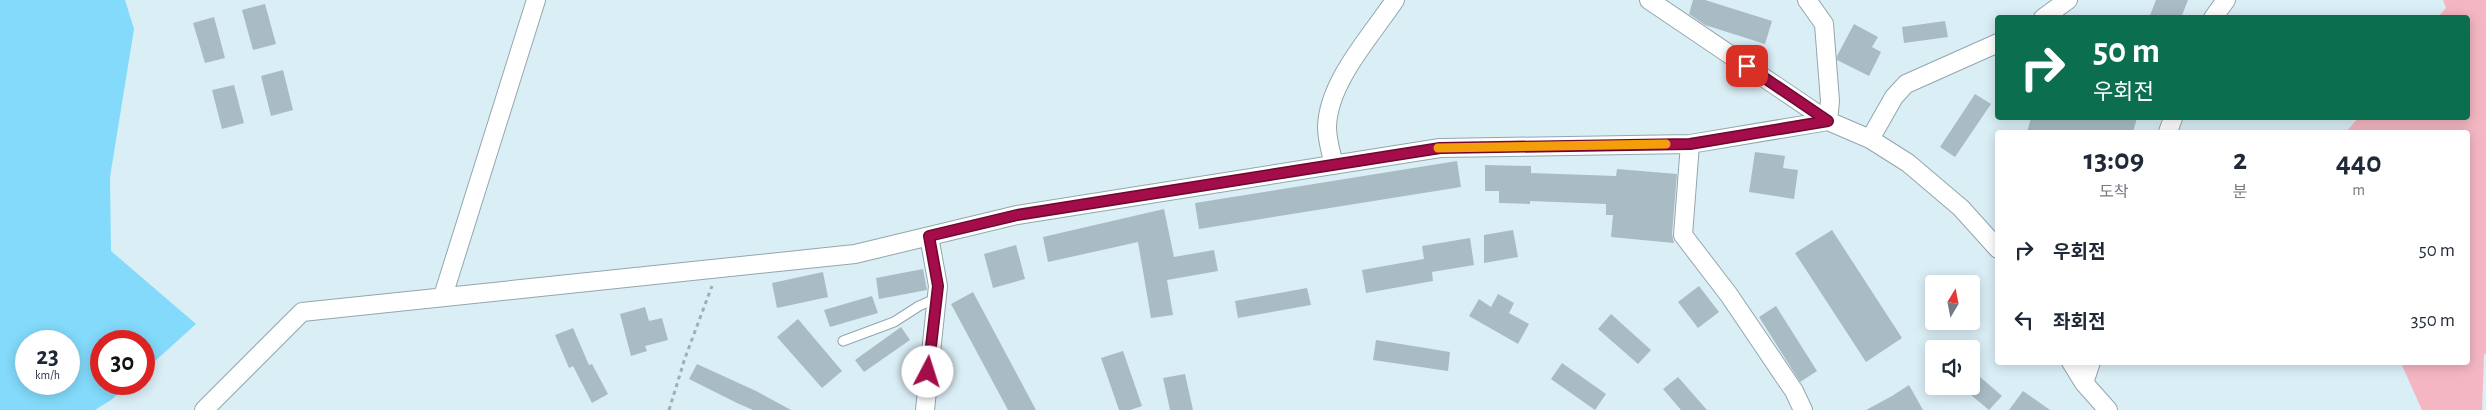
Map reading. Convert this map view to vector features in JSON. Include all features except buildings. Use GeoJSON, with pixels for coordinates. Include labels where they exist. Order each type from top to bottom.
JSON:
{"type":"FeatureCollection","features":[{"type":"Feature","properties":{"kind":"street"},"geometry":{"type":"LineString","coordinates":[[443,296],[536,0]]}},
{"type":"Feature","properties":{"kind":"street"},"geometry":{"type":"LineString","coordinates":[[1334,164],[1327,126],[1332,101],[1339,83],[1395,0]]}},
{"type":"Feature","properties":{"kind":"street"},"geometry":{"type":"LineString","coordinates":[[1649,0],[1828,121],[1870,139],[1908,163],[1961,208],[1995,246]]}},
{"type":"Feature","properties":{"kind":"street"},"geometry":{"type":"LineString","coordinates":[[1807,0],[1824,24],[1830,101],[1828,121]]}},
{"type":"Feature","properties":{"kind":"street"},"geometry":{"type":"LineString","coordinates":[[2047,15],[2068,0]]}},
{"type":"Feature","properties":{"kind":"street"},"geometry":{"type":"LineString","coordinates":[[2214,15],[2226,0]]}},
{"type":"Feature","properties":{"kind":"street"},"geometry":{"type":"LineString","coordinates":[[1870,139],[1894,96],[1906,84],[1995,44]]}},
{"type":"Feature","properties":{"kind":"street"},"geometry":{"type":"LineString","coordinates":[[204,410],[302,312],[855,254],[1017,215],[1440,148],[1690,144],[1828,121]]}},
{"type":"Feature","properties":{"kind":"street"},"geometry":{"type":"LineString","coordinates":[[1690,144],[1682,235],[1729,296],[1794,391],[1803,410]]}},
{"type":"Feature","properties":{"kind":"street"},"geometry":{"type":"LineString","coordinates":[[925,410],[938,286],[929,236]]}},
{"type":"Feature","properties":{"kind":"street"},"geometry":{"type":"LineString","coordinates":[[2073,365],[2084,383],[2108,410]]}},
{"type":"Feature","properties":{"kind":"street"},"geometry":{"type":"LineString","coordinates":[[2084,383],[2090,365]]}},
{"type":"Feature","properties":{"kind":"lane"},"geometry":{"type":"LineString","coordinates":[[843,341],[894,322],[919,306],[937,298]]}},
{"type":"Feature","properties":{"kind":"path"},"geometry":{"type":"LineString","coordinates":[[669,410],[716,268]]}},
{"type":"Feature","properties":{"kind":"shaded area"},"geometry":{"type":"Polygon","coordinates":[[[2443,0],[2486,0],[2486,353],[2484,355],[2482,410],[2422,410],[2402,365],[2470,365],[2470,130],[2348,130],[2356,120],[2470,120],[2470,15],[2440,15],[2446,8],[2443,0]]]}},
{"type":"Feature","properties":{"kind":"water"},"geometry":{"type":"Polygon","coordinates":[[[0,0],[125,0],[134,29],[110,177],[111,251],[196,324],[155,361],[155,330],[90,330],[90,395],[117,395],[95,410],[0,410],[0,0]]]}},
{"type":"Feature","properties":{"kind":"slow traffic"},"geometry":{"type":"LineString","coordinates":[[1438,148],[1666,144]]}},
{"type":"Feature","properties":{"kind":"route"},"geometry":{"type":"LineString","coordinates":[[928,372],[938,286],[929,236],[1017,215],[1440,148],[1690,144],[1828,121],[1747,66]]}}]}
